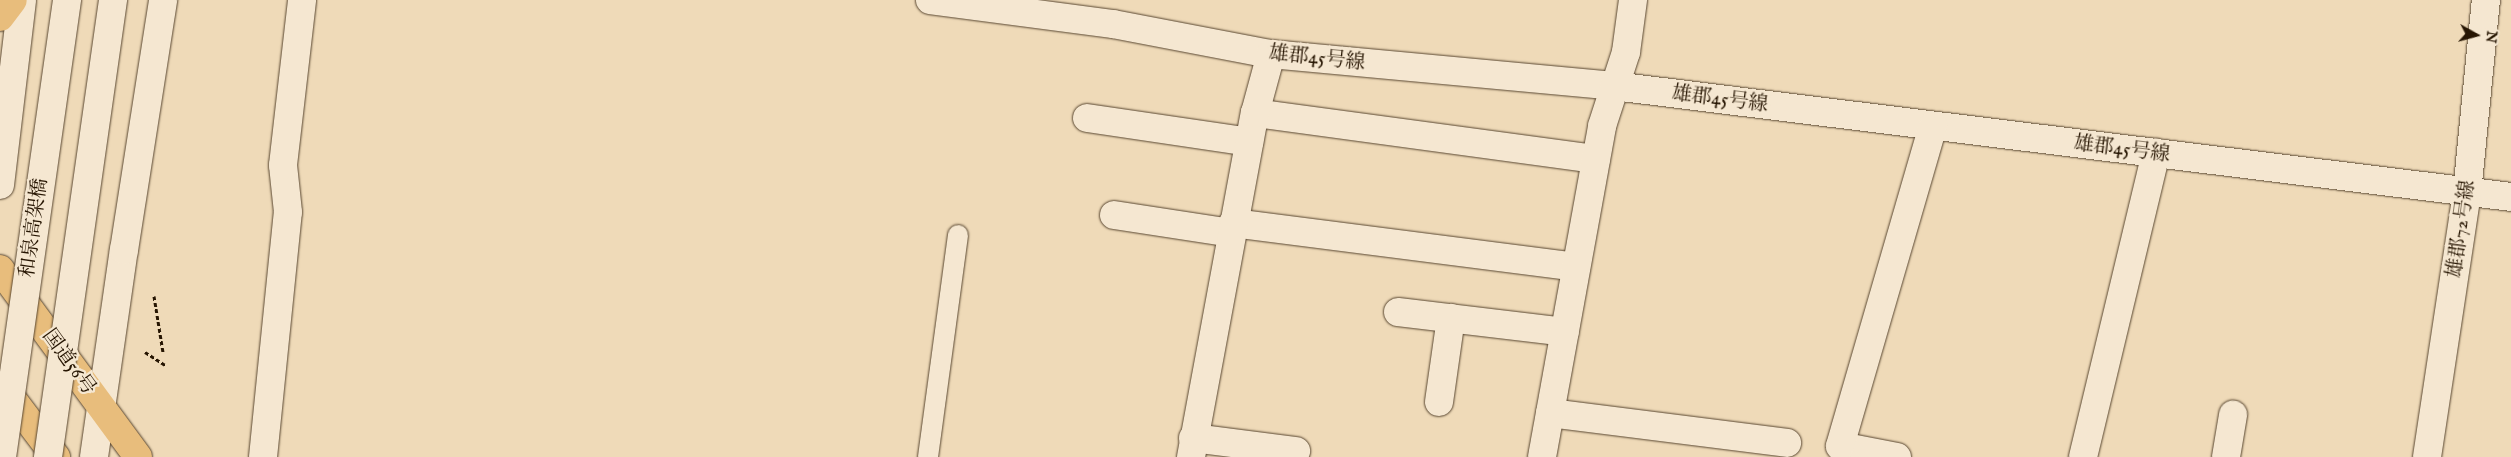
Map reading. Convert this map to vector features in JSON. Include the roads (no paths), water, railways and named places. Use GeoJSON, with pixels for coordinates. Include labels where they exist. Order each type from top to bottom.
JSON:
{"type":"FeatureCollection","features":[{"type":"Feature","properties":{"kind":"highway"},"geometry":{"type":"LineString","coordinates":[[0,17],[13,0]]}},
{"type":"Feature","properties":{"kind":"highway","name":"国道56号"},"geometry":{"type":"LineString","coordinates":[[0,269],[138,457]]}},
{"type":"Feature","properties":{"kind":"highway"},"geometry":{"type":"LineString","coordinates":[[0,383],[56,457]]}},
{"type":"Feature","properties":{"kind":"street"},"geometry":{"type":"LineString","coordinates":[[0,185],[22,0]]}},
{"type":"Feature","properties":{"kind":"street","name":"和泉高架橋"},"geometry":{"type":"LineString","coordinates":[[2,457],[67,0]]}},
{"type":"Feature","properties":{"kind":"street"},"geometry":{"type":"LineString","coordinates":[[48,457],[113,0]]}},
{"type":"Feature","properties":{"kind":"street"},"geometry":{"type":"LineString","coordinates":[[94,457],[124,250],[164,0]]}},
{"type":"Feature","properties":{"kind":"street"},"geometry":{"type":"LineString","coordinates":[[263,457],[288,212],[283,165],[302,0]]}},
{"type":"Feature","properties":{"kind":"street","name":"雄郡45号線"},"geometry":{"type":"LineString","coordinates":[[930,0],[1113,24],[1271,54],[1614,86],[2511,197]]}},
{"type":"Feature","properties":{"kind":"street"},"geometry":{"type":"LineString","coordinates":[[1542,457],[1602,126],[1626,52],[1633,0]]}},
{"type":"Feature","properties":{"kind":"street","name":"雄郡72号線"},"geometry":{"type":"LineString","coordinates":[[2427,457],[2467,193],[2486,0]]}},
{"type":"Feature","properties":{"kind":"street"},"geometry":{"type":"LineString","coordinates":[[1271,54],[1249,142],[1192,448],[1296,451]]}},
{"type":"Feature","properties":{"kind":"street"},"geometry":{"type":"LineString","coordinates":[[1255,113],[1596,159]]}},
{"type":"Feature","properties":{"kind":"street"},"geometry":{"type":"LineString","coordinates":[[1087,118],[1249,142]]}},
{"type":"Feature","properties":{"kind":"street"},"geometry":{"type":"LineString","coordinates":[[1897,457],[1840,446],[1933,126]]}},
{"type":"Feature","properties":{"kind":"street"},"geometry":{"type":"LineString","coordinates":[[2084,457],[2156,153]]}},
{"type":"Feature","properties":{"kind":"street"},"geometry":{"type":"LineString","coordinates":[[1114,215],[1576,267]]}},
{"type":"Feature","properties":{"kind":"street"},"geometry":{"type":"LineString","coordinates":[[1398,312],[1565,332]]}},
{"type":"Feature","properties":{"kind":"street"},"geometry":{"type":"LineString","coordinates":[[1439,402],[1451,318]]}},
{"type":"Feature","properties":{"kind":"street"},"geometry":{"type":"LineString","coordinates":[[1550,413],[1786,443]]}},
{"type":"Feature","properties":{"kind":"street"},"geometry":{"type":"LineString","coordinates":[[2226,457],[2233,415]]}},
{"type":"Feature","properties":{"kind":"lane"},"geometry":{"type":"LineString","coordinates":[[928,457],[958,235]]}}]}
